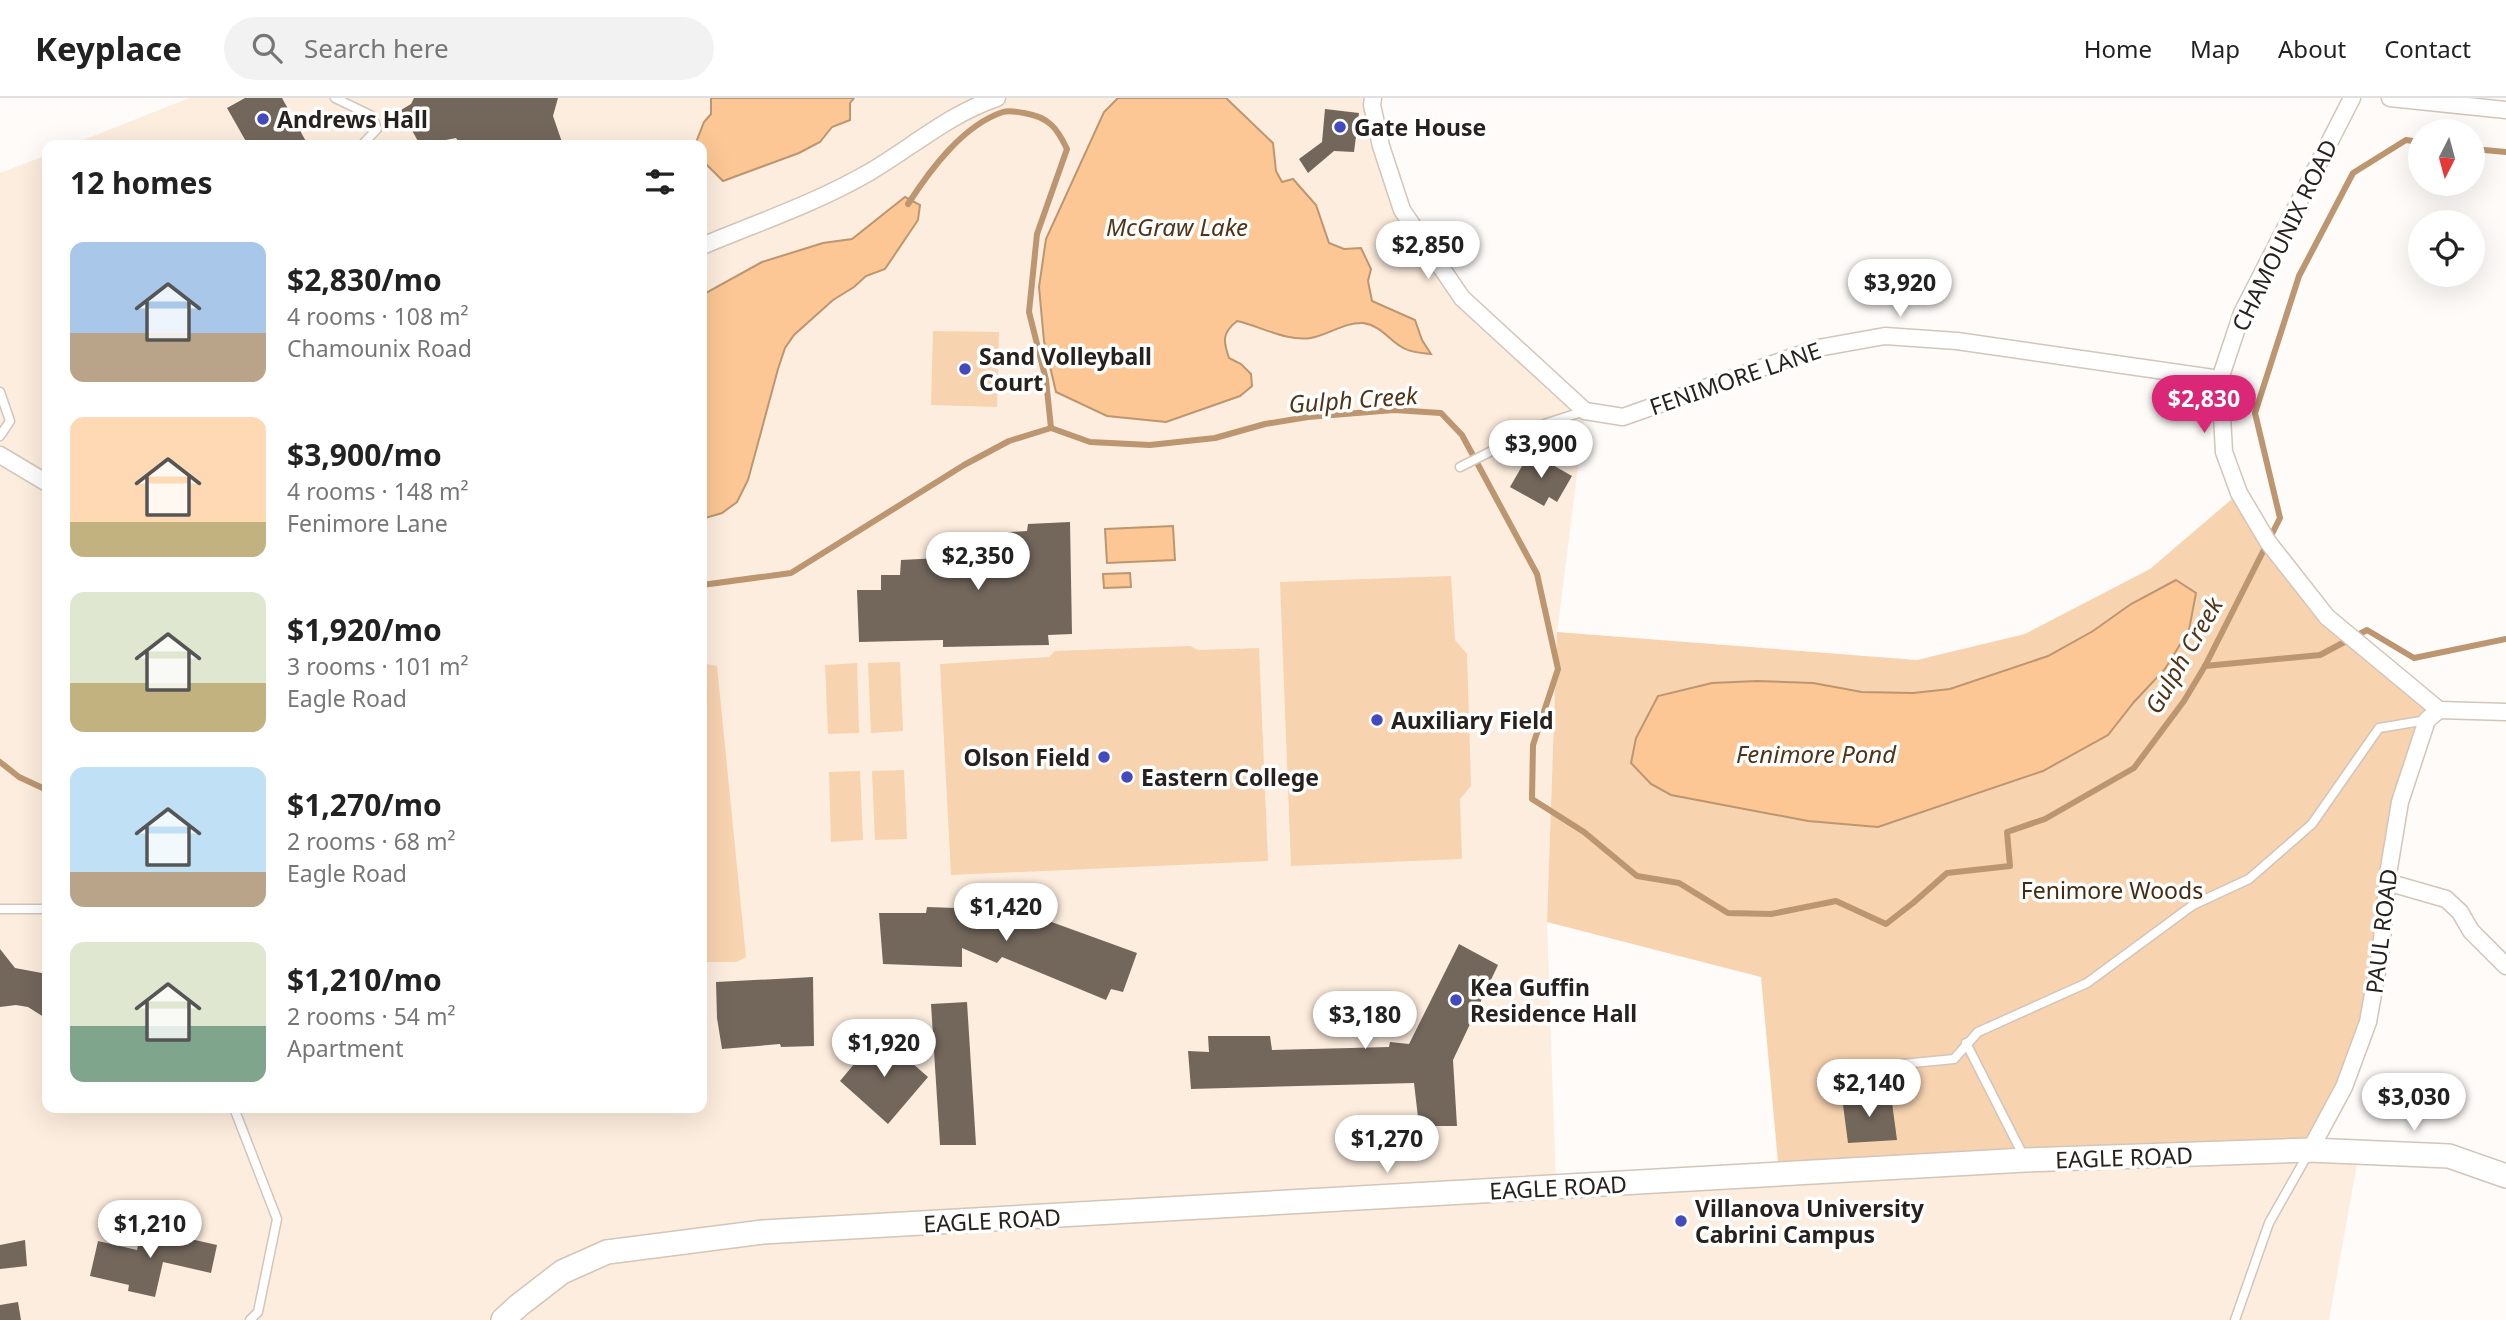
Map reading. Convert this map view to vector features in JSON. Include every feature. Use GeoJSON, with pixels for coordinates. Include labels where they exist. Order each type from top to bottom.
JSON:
{"type":"FeatureCollection","features":[{"type":"Feature","properties":{"kind":"street"},"geometry":{"type":"LineString","coordinates":[[707,244],[827,195],[897,156],[957,115],[997,98]]}},
{"type":"Feature","properties":{"kind":"street"},"geometry":{"type":"LineString","coordinates":[[1373,98],[1372,105],[1381,146],[1402,211],[1462,298],[1585,411]]}},
{"type":"Feature","properties":{"kind":"street","name":"CHAMOUNIX ROAD"},"geometry":{"type":"LineString","coordinates":[[2352,98],[2242,313],[2220,379],[2224,452],[2239,492],[2268,542],[2327,617],[2433,715]]}},
{"type":"Feature","properties":{"kind":"street"},"geometry":{"type":"LineString","coordinates":[[2390,98],[2506,110]]}},
{"type":"Feature","properties":{"kind":"street","name":"FENIMORE LANE"},"geometry":{"type":"LineString","coordinates":[[1585,411],[1623,417],[1818,348],[1885,336],[1956,341],[2220,379]]}},
{"type":"Feature","properties":{"kind":"street"},"geometry":{"type":"LineString","coordinates":[[0,455],[42,479]]}},
{"type":"Feature","properties":{"kind":"street"},"geometry":{"type":"LineString","coordinates":[[2433,715],[2506,712]]}},
{"type":"Feature","properties":{"kind":"street","name":"PAUL ROAD"},"geometry":{"type":"LineString","coordinates":[[2310,1150],[2344,1087],[2368,1022],[2381,950],[2387,883],[2400,802],[2433,715]]}},
{"type":"Feature","properties":{"kind":"street"},"geometry":{"type":"LineString","coordinates":[[2387,883],[2446,899],[2460,912],[2470,931],[2506,966]]}},
{"type":"Feature","properties":{"kind":"street","name":"EAGLE ROAD"},"geometry":{"type":"LineString","coordinates":[[503,1320],[562,1272],[607,1252],[763,1232],[2025,1160],[2310,1150],[2449,1156],[2506,1176]]}},
{"type":"Feature","properties":{"kind":"lane"},"geometry":{"type":"LineString","coordinates":[[335,98],[372,116],[377,130],[367,140]]}},
{"type":"Feature","properties":{"kind":"lane"},"geometry":{"type":"LineString","coordinates":[[0,392],[10,421],[0,436]]}},
{"type":"Feature","properties":{"kind":"lane"},"geometry":{"type":"LineString","coordinates":[[1460,467],[1547,423],[1585,411]]}},
{"type":"Feature","properties":{"kind":"lane"},"geometry":{"type":"LineString","coordinates":[[1860,1081],[1882,1066],[1954,1059],[1978,1032],[2087,983],[2193,905],[2249,879],[2312,824],[2379,728],[2433,715]]}},
{"type":"Feature","properties":{"kind":"lane"},"geometry":{"type":"LineString","coordinates":[[0,909],[42,909]]}},
{"type":"Feature","properties":{"kind":"lane"},"geometry":{"type":"LineString","coordinates":[[1966,1043],[2025,1160]]}},
{"type":"Feature","properties":{"kind":"lane"},"geometry":{"type":"LineString","coordinates":[[236,1113],[277,1219],[258,1312],[250,1320]]}},
{"type":"Feature","properties":{"kind":"lane"},"geometry":{"type":"LineString","coordinates":[[2235,1320],[2269,1223],[2310,1150]]}},
{"type":"Feature","properties":{"kind":"shaded area","name":"Eastern College"},"geometry":{"type":"Polygon","coordinates":[[[189,98],[1373,98],[1402,211],[1462,298],[1585,411],[1557,633],[1547,922],[1556,1187],[2359,1152],[2329,1320],[0,1320],[0,173],[42,157],[42,1113],[707,1113],[707,140],[84,140],[189,98]]]}},
{"type":"Feature","properties":{"kind":"green space","name":"Sand Volleyball Court"},"geometry":{"type":"Polygon","coordinates":[[[933,331],[999,332],[997,407],[931,405],[933,331]]]}},
{"type":"Feature","properties":{"kind":"green space","name":"Fenimore Woods"},"geometry":{"type":"Polygon","coordinates":[[[2239,493],[2327,617],[2439,710],[2400,802],[2368,1022],[2310,1150],[1779,1173],[1761,977],[1547,922],[1557,632],[1917,660],[2025,634],[2150,569],[2239,493]]]}},
{"type":"Feature","properties":{"kind":"green space","name":"Auxiliary Field"},"geometry":{"type":"Polygon","coordinates":[[[1451,576],[1455,640],[1467,654],[1471,786],[1460,799],[1462,859],[1291,866],[1280,582],[1451,576]]]}},
{"type":"Feature","properties":{"kind":"green space","name":"Olson Field"},"geometry":{"type":"Polygon","coordinates":[[[1190,646],[1198,650],[1259,648],[1268,861],[951,875],[940,664],[1049,657],[1055,651],[1190,646]]]}},
{"type":"Feature","properties":{"kind":"green space"},"geometry":{"type":"Polygon","coordinates":[[[900,662],[903,731],[871,733],[868,663],[900,662]]]}},
{"type":"Feature","properties":{"kind":"green space"},"geometry":{"type":"Polygon","coordinates":[[[857,663],[859,733],[828,734],[825,665],[857,663]]]}},
{"type":"Feature","properties":{"kind":"green space"},"geometry":{"type":"Polygon","coordinates":[[[707,664],[717,666],[746,957],[737,962],[707,962],[707,664]]]}},
{"type":"Feature","properties":{"kind":"green space"},"geometry":{"type":"Polygon","coordinates":[[[904,770],[907,839],[875,840],[872,771],[904,770]]]}},
{"type":"Feature","properties":{"kind":"green space"},"geometry":{"type":"Polygon","coordinates":[[[860,771],[863,840],[831,842],[829,772],[860,771]]]}},
{"type":"Feature","properties":{"kind":"water"},"geometry":{"type":"Polygon","coordinates":[[[711,98],[854,98],[850,103],[850,120],[832,127],[820,142],[799,153],[723,181],[707,165],[707,140],[697,140],[704,122],[711,114],[711,98]]]}},
{"type":"Feature","properties":{"kind":"water","name":"McGraw Lake"},"geometry":{"type":"Polygon","coordinates":[[[1118,98],[1226,98],[1273,143],[1276,171],[1282,182],[1293,179],[1316,205],[1329,243],[1344,249],[1361,248],[1371,269],[1368,281],[1372,301],[1415,320],[1422,340],[1431,354],[1403,348],[1369,324],[1350,324],[1302,339],[1283,336],[1237,321],[1226,333],[1225,342],[1229,358],[1241,364],[1251,374],[1252,386],[1240,396],[1166,422],[1107,416],[1056,392],[1044,341],[1039,287],[1046,239],[1104,112],[1118,98]]]}},
{"type":"Feature","properties":{"kind":"water"},"geometry":{"type":"Polygon","coordinates":[[[905,197],[920,205],[918,220],[885,269],[866,276],[833,300],[794,335],[785,348],[748,480],[737,502],[722,513],[707,518],[707,292],[762,262],[823,243],[852,239],[905,197]]]}},
{"type":"Feature","properties":{"kind":"water"},"geometry":{"type":"Polygon","coordinates":[[[1173,526],[1175,560],[1107,563],[1105,529],[1173,526]]]}},
{"type":"Feature","properties":{"kind":"water"},"geometry":{"type":"Polygon","coordinates":[[[1130,573],[1131,587],[1104,588],[1103,574],[1130,573]]]}},
{"type":"Feature","properties":{"kind":"water","name":"Fenimore Pond"},"geometry":{"type":"Polygon","coordinates":[[[2176,580],[2196,593],[2189,630],[2165,669],[2108,735],[2043,771],[1878,827],[1808,821],[1671,795],[1651,784],[1631,763],[1636,738],[1658,696],[1712,683],[1757,681],[1813,683],[1862,692],[1913,693],[1950,689],[2048,656],[2093,631],[2131,604],[2176,580]]]}},
{"type":"Feature","properties":{"kind":"building","name":"Andrews Hall"},"geometry":{"type":"Polygon","coordinates":[[[245,98],[282,98],[305,140],[245,140],[227,108],[245,98]]]}},
{"type":"Feature","properties":{"kind":"building"},"geometry":{"type":"Polygon","coordinates":[[[414,98],[558,98],[553,116],[561,140],[417,140],[401,110],[411,104],[414,98]]]}},
{"type":"Feature","properties":{"kind":"building","name":"Gate House"},"geometry":{"type":"Polygon","coordinates":[[[1325,109],[1359,113],[1354,152],[1334,151],[1308,173],[1299,159],[1322,142],[1325,109]]]}},
{"type":"Feature","properties":{"kind":"building"},"geometry":{"type":"Polygon","coordinates":[[[1530,452],[1572,476],[1557,502],[1549,497],[1544,506],[1510,487],[1530,452]]]}},
{"type":"Feature","properties":{"kind":"building"},"geometry":{"type":"Polygon","coordinates":[[[1070,522],[1072,634],[1048,635],[1049,645],[943,647],[943,640],[859,642],[857,590],[881,590],[881,575],[900,575],[901,560],[939,558],[938,537],[1027,531],[1028,524],[1070,522]]]}},
{"type":"Feature","properties":{"kind":"building"},"geometry":{"type":"Polygon","coordinates":[[[988,887],[1049,911],[1046,920],[1137,953],[1123,992],[1111,989],[1106,1000],[1002,957],[997,963],[962,948],[962,967],[883,964],[879,913],[926,913],[927,907],[956,908],[966,926],[988,887]]]}},
{"type":"Feature","properties":{"kind":"building","name":"Kea Guffin Residence Hall"},"geometry":{"type":"Polygon","coordinates":[[[1459,944],[1498,965],[1453,1060],[1457,1126],[1419,1126],[1414,1083],[1191,1089],[1188,1051],[1209,1052],[1208,1036],[1270,1036],[1272,1050],[1389,1047],[1390,1042],[1409,1044],[1459,944]]]}},
{"type":"Feature","properties":{"kind":"building"},"geometry":{"type":"Polygon","coordinates":[[[0,949],[15,968],[42,973],[42,1016],[28,1007],[0,1007],[0,949]]]}},
{"type":"Feature","properties":{"kind":"building"},"geometry":{"type":"Polygon","coordinates":[[[813,977],[814,1046],[781,1047],[780,1044],[722,1049],[717,1018],[716,982],[813,977]]]}},
{"type":"Feature","properties":{"kind":"building"},"geometry":{"type":"Polygon","coordinates":[[[967,1002],[976,1145],[940,1145],[931,1004],[967,1002]]]}},
{"type":"Feature","properties":{"kind":"building"},"geometry":{"type":"Polygon","coordinates":[[[879,1034],[928,1077],[888,1124],[840,1081],[879,1034]]]}},
{"type":"Feature","properties":{"kind":"building"},"geometry":{"type":"Polygon","coordinates":[[[1891,1095],[1897,1140],[1848,1143],[1842,1097],[1891,1095]]]}},
{"type":"Feature","properties":{"kind":"building"},"geometry":{"type":"Polygon","coordinates":[[[142,1228],[217,1245],[211,1273],[163,1262],[155,1297],[128,1291],[129,1285],[90,1276],[98,1241],[137,1250],[142,1228]]]}},
{"type":"Feature","properties":{"kind":"building"},"geometry":{"type":"Polygon","coordinates":[[[25,1240],[27,1266],[0,1269],[0,1245],[25,1240]]]}},
{"type":"Feature","properties":{"kind":"building"},"geometry":{"type":"Polygon","coordinates":[[[18,1302],[21,1320],[0,1320],[0,1305],[18,1302]]]}},
{"type":"Feature","properties":{"kind":"waterway"},"geometry":{"type":"LineString","coordinates":[[908,204],[949,150],[988,118],[1008,111],[1033,115],[1046,121],[1060,135],[1067,149],[1037,234],[1029,312],[1046,380],[1051,428]]}},
{"type":"Feature","properties":{"kind":"waterway","name":"Gulph Creek"},"geometry":{"type":"LineString","coordinates":[[707,584],[791,573],[964,465],[1009,441],[1051,428],[1090,442],[1150,445],[1215,438],[1265,424],[1308,417],[1394,410],[1441,413],[1462,435],[1537,574],[1558,669],[1533,745],[1532,799],[1584,832],[1637,876],[1679,883],[1728,913],[1771,914],[1836,901],[1886,924],[1947,873],[2010,866],[2007,832],[2045,819],[2134,768],[2184,701],[2205,666],[2280,518],[2255,413],[2299,276],[2353,173],[2408,140]]}},
{"type":"Feature","properties":{"kind":"waterway","name":"Gulph Creek"},"geometry":{"type":"LineString","coordinates":[[2485,150],[2506,152]]}},
{"type":"Feature","properties":{"kind":"waterway"},"geometry":{"type":"LineString","coordinates":[[2205,666],[2320,655],[2367,630],[2414,658],[2506,639]]}},
{"type":"Feature","properties":{"kind":"waterway","name":"Gulph Creek"},"geometry":{"type":"LineString","coordinates":[[0,762],[19,777],[42,788]]}},
{"type":"Feature","properties":{"kind":"place","name":"Andrews Hall"},"geometry":{"type":"Point","coordinates":[263,119]}},
{"type":"Feature","properties":{"kind":"place","name":"Gate House"},"geometry":{"type":"Point","coordinates":[1340,127]}},
{"type":"Feature","properties":{"kind":"place","name":"Sand Volleyball Court"},"geometry":{"type":"Point","coordinates":[965,369]}},
{"type":"Feature","properties":{"kind":"place","name":"Auxiliary Field"},"geometry":{"type":"Point","coordinates":[1377,720]}},
{"type":"Feature","properties":{"kind":"place","name":"Olson Field"},"geometry":{"type":"Point","coordinates":[1104,757]}},
{"type":"Feature","properties":{"kind":"place","name":"Eastern College"},"geometry":{"type":"Point","coordinates":[1127,777]}},
{"type":"Feature","properties":{"kind":"place","name":"Kea Guffin Residence Hall"},"geometry":{"type":"Point","coordinates":[1456,1000]}},
{"type":"Feature","properties":{"kind":"place","name":"Villanova University Cabrini Campus"},"geometry":{"type":"Point","coordinates":[1681,1221]}}]}
